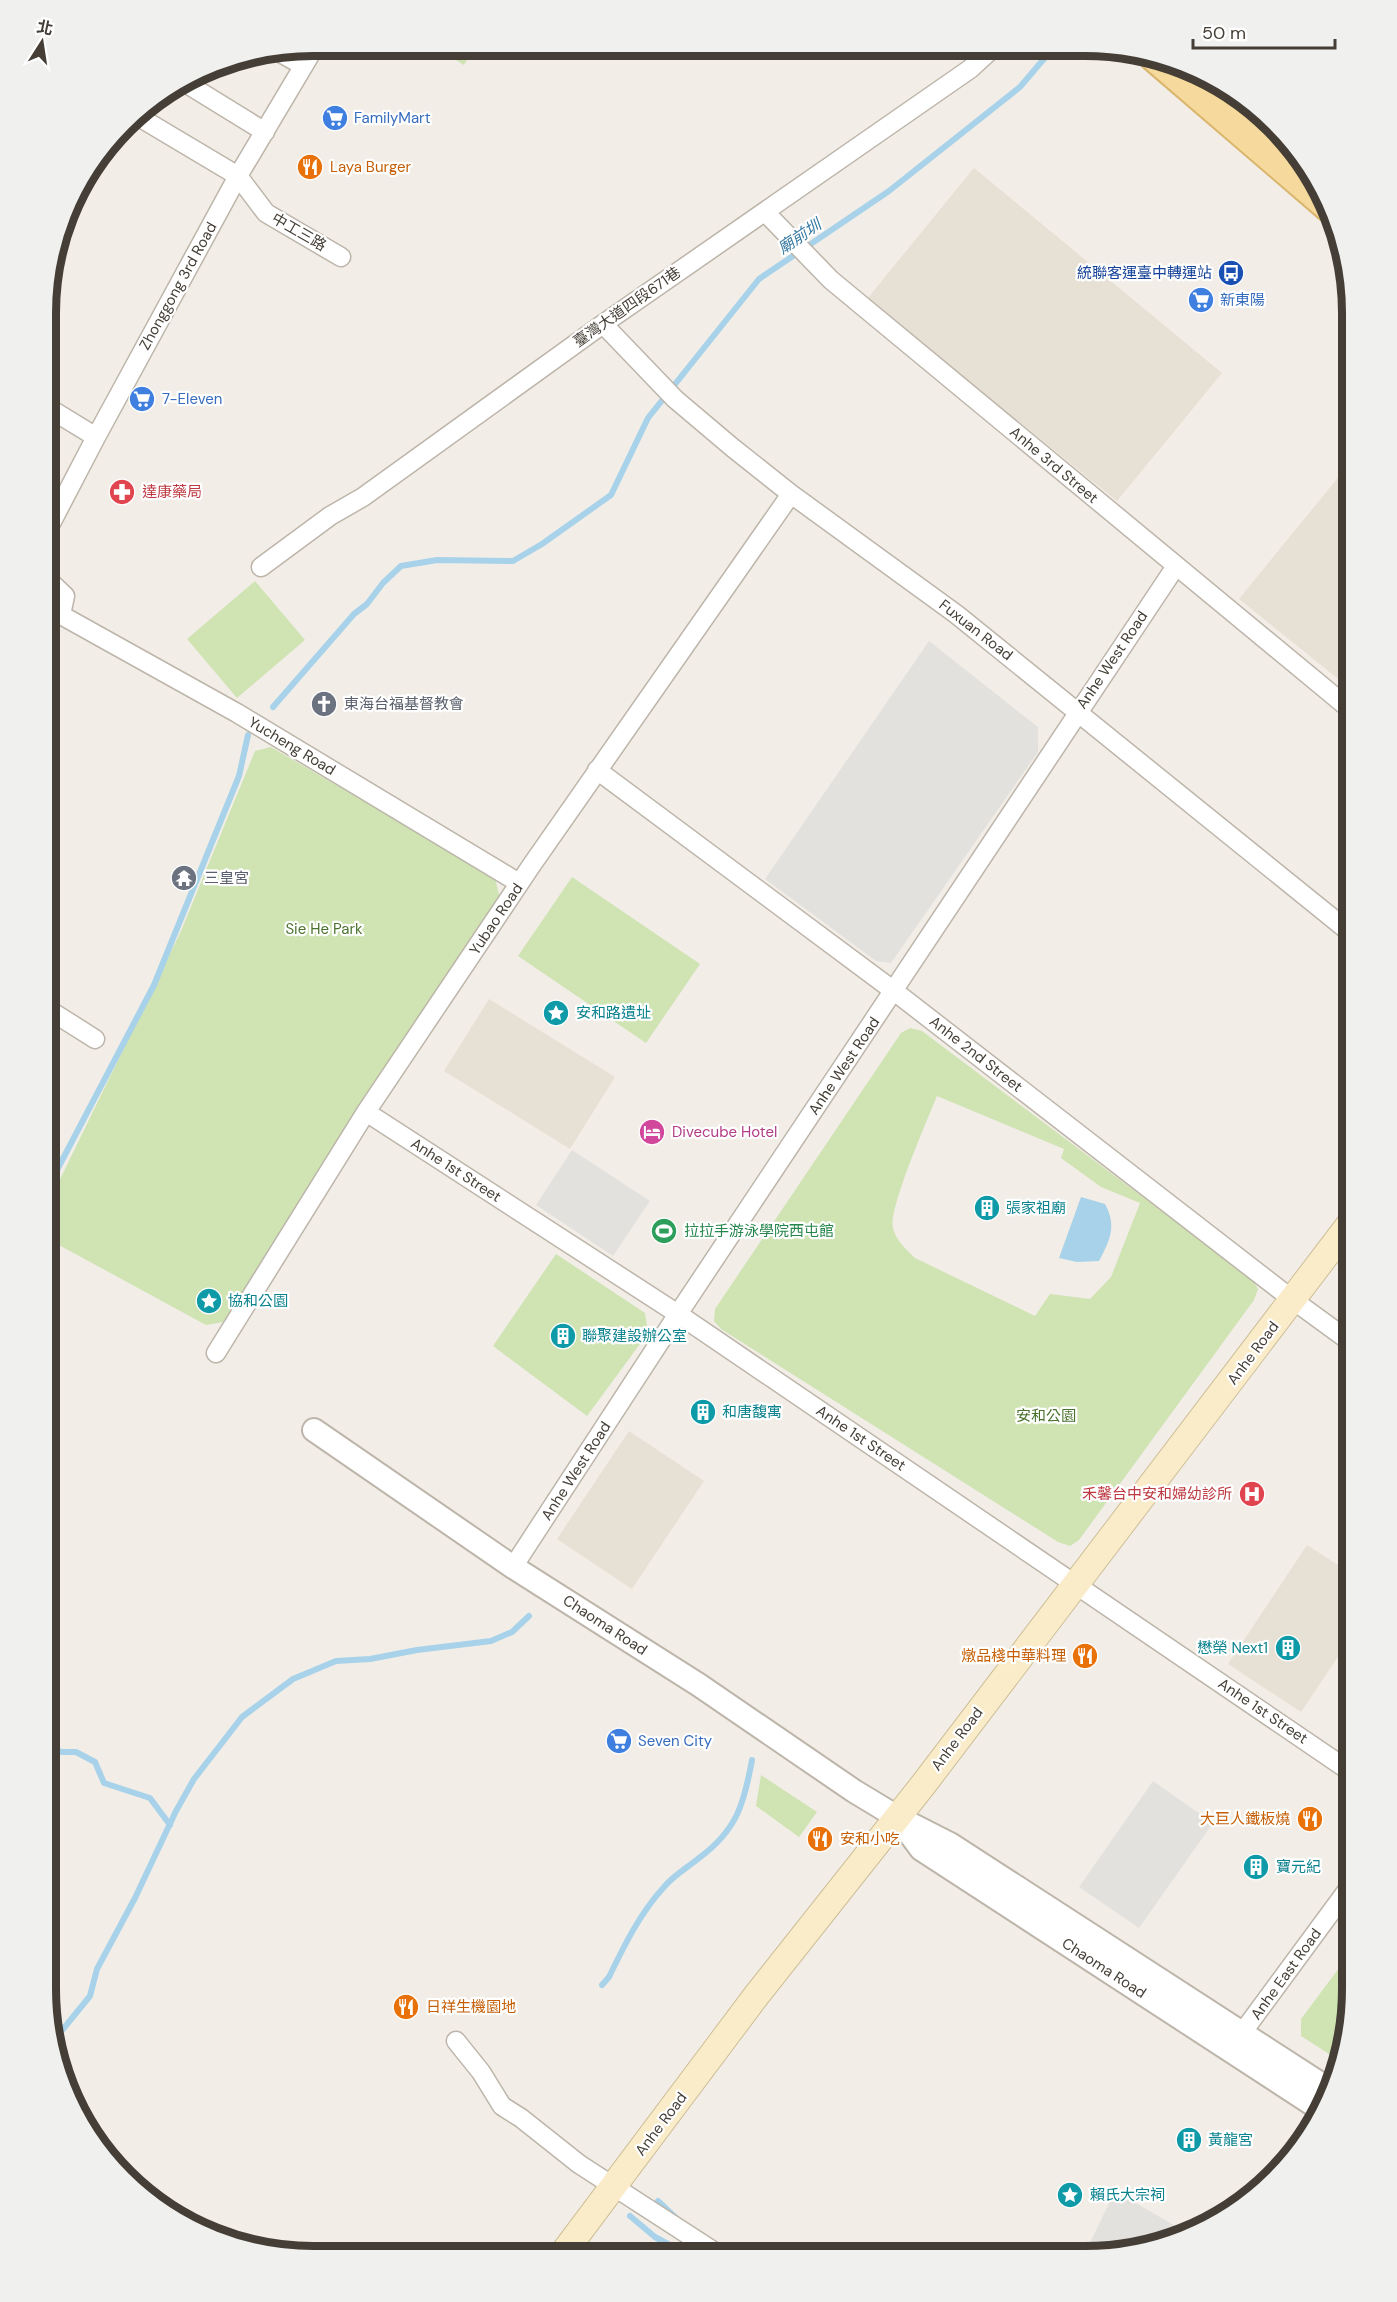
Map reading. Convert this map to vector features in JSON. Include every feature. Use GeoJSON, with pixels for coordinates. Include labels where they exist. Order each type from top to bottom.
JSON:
{"type":"FeatureCollection","features":[{"type":"Feature","properties":{"kind":"main road"},"geometry":{"type":"LineString","coordinates":[[1169,70],[1311,192]]}},
{"type":"Feature","properties":{"kind":"main road","name":"Anhe Road"},"geometry":{"type":"LineString","coordinates":[[569,2246],[756,1996],[897,1817],[1342,1234]]}},
{"type":"Feature","properties":{"kind":"street","name":"Zhonggong 3rd Road"},"geometry":{"type":"LineString","coordinates":[[56,514],[238,176],[308,56]]}},
{"type":"Feature","properties":{"kind":"street","name":"臺灣大道四段671巷"},"geometry":{"type":"LineString","coordinates":[[261,567],[330,516],[363,497],[603,324],[970,69],[984,56]]}},
{"type":"Feature","properties":{"kind":"street"},"geometry":{"type":"LineString","coordinates":[[288,57],[302,65]]}},
{"type":"Feature","properties":{"kind":"street"},"geometry":{"type":"LineString","coordinates":[[191,86],[265,132]]}},
{"type":"Feature","properties":{"kind":"street"},"geometry":{"type":"LineString","coordinates":[[143,119],[238,176]]}},
{"type":"Feature","properties":{"kind":"street","name":"中工三路"},"geometry":{"type":"LineString","coordinates":[[238,176],[266,213],[341,257]]}},
{"type":"Feature","properties":{"kind":"street","name":"Anhe 3rd Street"},"geometry":{"type":"LineString","coordinates":[[765,212],[831,280],[1342,703]]}},
{"type":"Feature","properties":{"kind":"street","name":"Fuxuan Road"},"geometry":{"type":"LineString","coordinates":[[603,324],[675,399],[791,494],[934,597],[1342,926]]}},
{"type":"Feature","properties":{"kind":"street"},"geometry":{"type":"LineString","coordinates":[[56,413],[96,437]]}},
{"type":"Feature","properties":{"kind":"street","name":"Yubao Road"},"geometry":{"type":"LineString","coordinates":[[216,1353],[366,1112],[519,883],[791,494]]}},
{"type":"Feature","properties":{"kind":"street","name":"Anhe West Road"},"geometry":{"type":"LineString","coordinates":[[513,1567],[678,1314],[1176,566]]}},
{"type":"Feature","properties":{"kind":"street","name":"Yucheng Road"},"geometry":{"type":"LineString","coordinates":[[56,588],[65,596],[56,614]]}},
{"type":"Feature","properties":{"kind":"street","name":"Yucheng Road"},"geometry":{"type":"LineString","coordinates":[[56,619],[237,713],[519,883]]}},
{"type":"Feature","properties":{"kind":"street","name":"Anhe 2nd Street"},"geometry":{"type":"LineString","coordinates":[[597,770],[894,991],[1342,1336]]}},
{"type":"Feature","properties":{"kind":"street"},"geometry":{"type":"LineString","coordinates":[[56,1015],[95,1040]]}},
{"type":"Feature","properties":{"kind":"street","name":"Anhe 1st Street"},"geometry":{"type":"LineString","coordinates":[[366,1112],[678,1314],[1342,1765]]}},
{"type":"Feature","properties":{"kind":"street","name":"Chaoma Road"},"geometry":{"type":"LineString","coordinates":[[314,1430],[513,1567],[699,1684],[854,1791],[897,1817],[950,1844],[1323,2086]]}},
{"type":"Feature","properties":{"kind":"street","name":"Chaoma Road"},"geometry":{"type":"LineString","coordinates":[[897,1817],[921,1849],[1314,2105]]}},
{"type":"Feature","properties":{"kind":"street","name":"Anhe East Road"},"geometry":{"type":"LineString","coordinates":[[1242,2034],[1342,1899]]}},
{"type":"Feature","properties":{"kind":"street"},"geometry":{"type":"LineString","coordinates":[[456,2041],[481,2072],[502,2106],[521,2118],[579,2164],[705,2246]]}},
{"type":"Feature","properties":{"kind":"shaded area"},"geometry":{"type":"Polygon","coordinates":[[[974,168],[1222,373],[1117,501],[867,299],[974,168]]]}},
{"type":"Feature","properties":{"kind":"shaded area"},"geometry":{"type":"Polygon","coordinates":[[[1341,474],[1342,475],[1342,682],[1239,599],[1341,474]]]}},
{"type":"Feature","properties":{"kind":"shaded area"},"geometry":{"type":"Polygon","coordinates":[[[929,641],[1038,727],[1038,752],[891,963],[876,961],[765,879],[929,641]]]}},
{"type":"Feature","properties":{"kind":"shaded area"},"geometry":{"type":"Polygon","coordinates":[[[489,999],[615,1077],[570,1149],[444,1071],[489,999]]]}},
{"type":"Feature","properties":{"kind":"shaded area"},"geometry":{"type":"Polygon","coordinates":[[[572,1150],[650,1201],[613,1256],[536,1205],[572,1150]]]}},
{"type":"Feature","properties":{"kind":"shaded area"},"geometry":{"type":"Polygon","coordinates":[[[629,1431],[704,1481],[632,1589],[557,1539],[629,1431]]]}},
{"type":"Feature","properties":{"kind":"shaded area"},"geometry":{"type":"Polygon","coordinates":[[[1307,1545],[1342,1568],[1342,1651],[1301,1712],[1228,1664],[1307,1545]]]}},
{"type":"Feature","properties":{"kind":"shaded area"},"geometry":{"type":"Polygon","coordinates":[[[1153,1781],[1213,1823],[1139,1928],[1079,1887],[1153,1781]]]}},
{"type":"Feature","properties":{"kind":"shaded area"},"geometry":{"type":"Polygon","coordinates":[[[1115,2191],[1179,2228],[1134,2242],[1088,2246],[1115,2191]]]}},
{"type":"Feature","properties":{"kind":"green space"},"geometry":{"type":"Polygon","coordinates":[[[450,56],[469,56],[464,65],[450,56]]]}},
{"type":"Feature","properties":{"kind":"green space"},"geometry":{"type":"Polygon","coordinates":[[[255,581],[305,640],[237,698],[187,639],[255,581]]]}},
{"type":"Feature","properties":{"kind":"green space","name":"Sie He Park"},"geometry":{"type":"Polygon","coordinates":[[[271,747],[495,878],[500,899],[223,1322],[206,1325],[56,1243],[56,1187],[181,931],[255,751],[271,747]]]}},
{"type":"Feature","properties":{"kind":"green space"},"geometry":{"type":"Polygon","coordinates":[[[572,877],[700,964],[646,1043],[518,956],[572,877]]]}},
{"type":"Feature","properties":{"kind":"green space","name":"安和公園"},"geometry":{"type":"Polygon","coordinates":[[[910,1028],[922,1031],[1252,1279],[1258,1289],[1254,1300],[1079,1540],[1070,1546],[1058,1542],[721,1329],[714,1321],[715,1309],[901,1033],[910,1028]],[[937,1096],[896,1203],[893,1228],[896,1237],[915,1258],[1035,1316],[1050,1294],[1090,1299],[1111,1277],[1140,1203],[1101,1187],[1061,1158],[1064,1149],[937,1096]]]}},
{"type":"Feature","properties":{"kind":"green space"},"geometry":{"type":"Polygon","coordinates":[[[556,1254],[645,1313],[648,1333],[587,1416],[493,1346],[556,1254]]]}},
{"type":"Feature","properties":{"kind":"green space"},"geometry":{"type":"Polygon","coordinates":[[[761,1775],[817,1812],[799,1837],[756,1806],[761,1775]]]}},
{"type":"Feature","properties":{"kind":"green space"},"geometry":{"type":"Polygon","coordinates":[[[1342,1964],[1341,2006],[1333,2056],[1301,2036],[1301,2019],[1342,1964]]]}},
{"type":"Feature","properties":{"kind":"water"},"geometry":{"type":"Polygon","coordinates":[[[1081,1197],[1105,1204],[1111,1219],[1111,1233],[1099,1261],[1077,1262],[1059,1258],[1081,1197]]]}},
{"type":"Feature","properties":{"kind":"waterway","name":"廟前圳"},"geometry":{"type":"LineString","coordinates":[[273,707],[354,614],[367,604],[383,583],[401,566],[437,560],[513,561],[542,544],[611,495],[648,418],[759,279],[889,191],[1020,87],[1046,56]]}},
{"type":"Feature","properties":{"kind":"waterway"},"geometry":{"type":"LineString","coordinates":[[56,1172],[154,985],[239,776],[248,735]]}},
{"type":"Feature","properties":{"kind":"waterway"},"geometry":{"type":"LineString","coordinates":[[59,2034],[90,1996],[97,1969],[194,1779],[242,1717],[293,1679],[336,1661],[370,1659],[417,1650],[491,1641],[512,1632],[529,1616]]}},
{"type":"Feature","properties":{"kind":"waterway"},"geometry":{"type":"LineString","coordinates":[[56,1749],[61,1752],[76,1752],[95,1762],[104,1783],[150,1798],[170,1825]]}},
{"type":"Feature","properties":{"kind":"waterway"},"geometry":{"type":"LineString","coordinates":[[602,1985],[609,1977],[640,1919],[655,1897],[672,1879],[712,1848],[730,1826],[742,1803],[752,1760]]}},
{"type":"Feature","properties":{"kind":"waterway"},"geometry":{"type":"LineString","coordinates":[[658,2201],[675,2217]]}},
{"type":"Feature","properties":{"kind":"waterway"},"geometry":{"type":"LineString","coordinates":[[630,2216],[655,2237],[672,2246]]}},
{"type":"Feature","properties":{"kind":"place","name":"FamilyMart"},"geometry":{"type":"Point","coordinates":[335,118]}},
{"type":"Feature","properties":{"kind":"place","name":"Laya Burger"},"geometry":{"type":"Point","coordinates":[310,167]}},
{"type":"Feature","properties":{"kind":"place","name":"統聯客運臺中轉運站"},"geometry":{"type":"Point","coordinates":[1231,273]}},
{"type":"Feature","properties":{"kind":"place","name":"新東陽"},"geometry":{"type":"Point","coordinates":[1201,300]}},
{"type":"Feature","properties":{"kind":"place","name":"7-Eleven"},"geometry":{"type":"Point","coordinates":[142,399]}},
{"type":"Feature","properties":{"kind":"place","name":"達康藥局"},"geometry":{"type":"Point","coordinates":[122,492]}},
{"type":"Feature","properties":{"kind":"place","name":"東海台福基督教會"},"geometry":{"type":"Point","coordinates":[324,704]}},
{"type":"Feature","properties":{"kind":"place","name":"三皇宮"},"geometry":{"type":"Point","coordinates":[184,878]}},
{"type":"Feature","properties":{"kind":"place","name":"安和路遺址"},"geometry":{"type":"Point","coordinates":[556,1013]}},
{"type":"Feature","properties":{"kind":"place","name":"Divecube Hotel"},"geometry":{"type":"Point","coordinates":[652,1132]}},
{"type":"Feature","properties":{"kind":"place","name":"張家祖廟"},"geometry":{"type":"Point","coordinates":[987,1208]}},
{"type":"Feature","properties":{"kind":"place","name":"拉拉手游泳學院西屯館"},"geometry":{"type":"Point","coordinates":[664,1231]}},
{"type":"Feature","properties":{"kind":"place","name":"協和公園"},"geometry":{"type":"Point","coordinates":[209,1301]}},
{"type":"Feature","properties":{"kind":"place","name":"聯聚建設辦公室"},"geometry":{"type":"Point","coordinates":[563,1336]}},
{"type":"Feature","properties":{"kind":"place","name":"和唐馥寓"},"geometry":{"type":"Point","coordinates":[703,1412]}},
{"type":"Feature","properties":{"kind":"place","name":"禾馨台中安和婦幼診所"},"geometry":{"type":"Point","coordinates":[1252,1494]}},
{"type":"Feature","properties":{"kind":"place","name":"懋榮 Next1"},"geometry":{"type":"Point","coordinates":[1288,1648]}},
{"type":"Feature","properties":{"kind":"place","name":"燉品棧中華料理"},"geometry":{"type":"Point","coordinates":[1085,1656]}},
{"type":"Feature","properties":{"kind":"place","name":"Seven City"},"geometry":{"type":"Point","coordinates":[619,1741]}},
{"type":"Feature","properties":{"kind":"place","name":"大巨人鐵板燒"},"geometry":{"type":"Point","coordinates":[1310,1819]}},
{"type":"Feature","properties":{"kind":"place","name":"安和小吃"},"geometry":{"type":"Point","coordinates":[820,1839]}},
{"type":"Feature","properties":{"kind":"place","name":"寶元紀"},"geometry":{"type":"Point","coordinates":[1256,1867]}},
{"type":"Feature","properties":{"kind":"place","name":"日祥生機園地"},"geometry":{"type":"Point","coordinates":[406,2007]}},
{"type":"Feature","properties":{"kind":"place","name":"黃龍宮"},"geometry":{"type":"Point","coordinates":[1189,2140]}},
{"type":"Feature","properties":{"kind":"place","name":"賴氏大宗祠"},"geometry":{"type":"Point","coordinates":[1070,2195]}}]}
